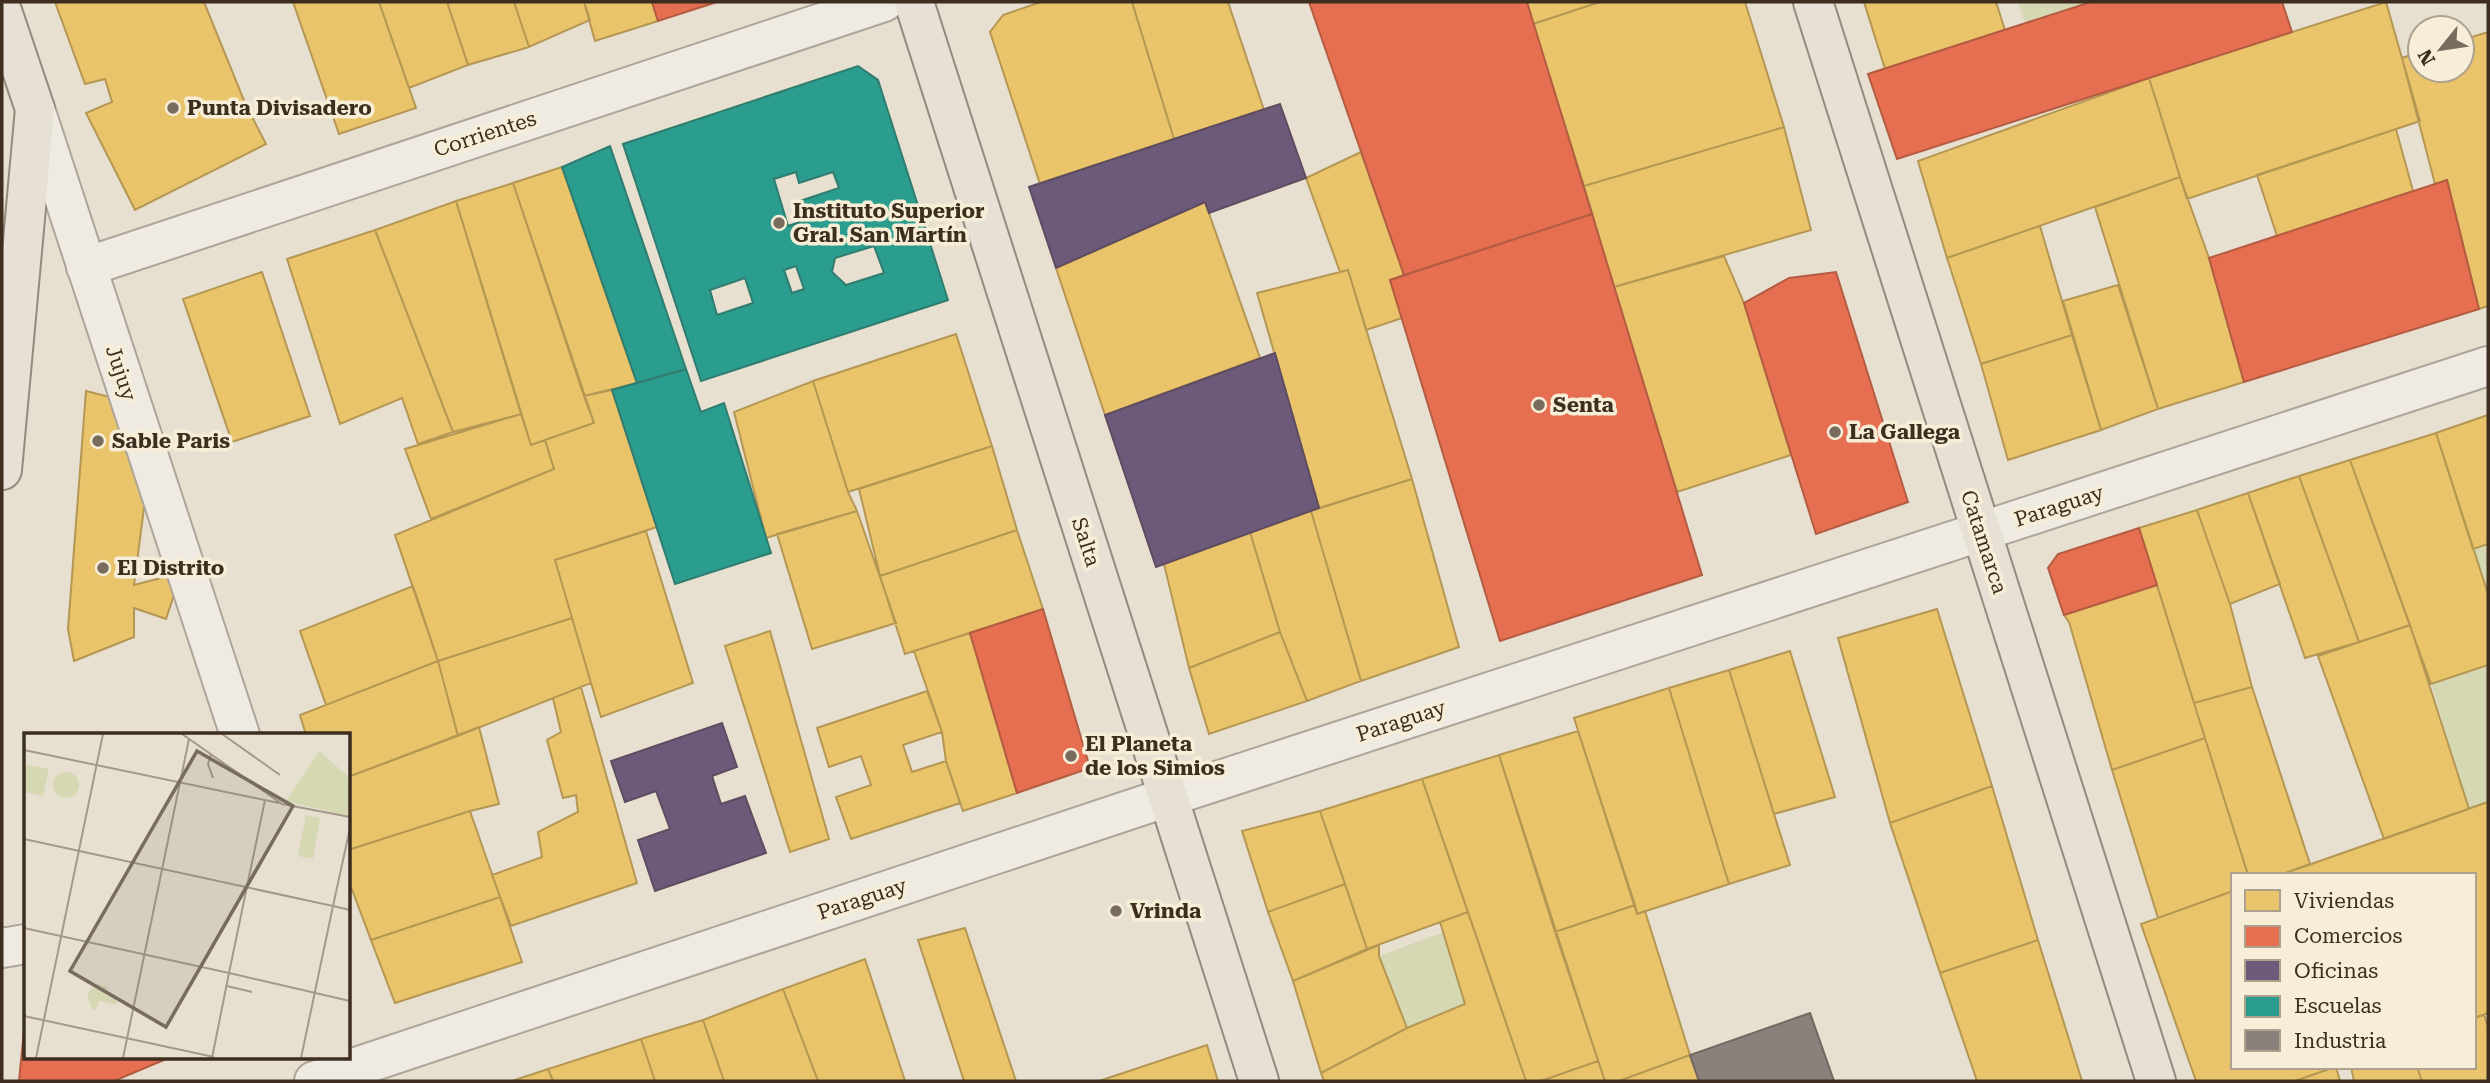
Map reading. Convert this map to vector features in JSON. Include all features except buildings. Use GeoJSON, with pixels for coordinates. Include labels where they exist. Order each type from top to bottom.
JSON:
{"type":"FeatureCollection","features":[{"type":"Feature","properties":{"kind":"main road","name":"Salta"},"geometry":{"type":"LineString","coordinates":[[914,2],[1259,1081]]}},
{"type":"Feature","properties":{"kind":"main road","name":"Catamarca"},"geometry":{"type":"LineString","coordinates":[[1813,2],[2156,1081]]}},
{"type":"Feature","properties":{"kind":"main road","name":"Jujuy"},"geometry":{"type":"LineString","coordinates":[[2,11],[35,108]]}},
{"type":"Feature","properties":{"kind":"main road"},"geometry":{"type":"LineString","coordinates":[[2,470],[35,108]]}},
{"type":"Feature","properties":{"kind":"street","name":"Corrientes"},"geometry":{"type":"LineString","coordinates":[[86,267],[884,2]]}},
{"type":"Feature","properties":{"kind":"street","name":"Jujuy"},"geometry":{"type":"LineString","coordinates":[[35,108],[239,733]]}},
{"type":"Feature","properties":{"kind":"street","name":"Paraguay"},"geometry":{"type":"LineString","coordinates":[[314,1081],[1168,797],[2488,366]]}},
{"type":"Feature","properties":{"kind":"street"},"geometry":{"type":"LineString","coordinates":[[2,948],[24,944]]}},
{"type":"Feature","properties":{"kind":"green space"},"geometry":{"type":"Polygon","coordinates":[[[2018,2],[2091,2],[2025,23],[2018,2]]]}},
{"type":"Feature","properties":{"kind":"green space"},"geometry":{"type":"Polygon","coordinates":[[[2488,544],[2488,594],[2473,549],[2488,544]]]}},
{"type":"Feature","properties":{"kind":"green space"},"geometry":{"type":"Polygon","coordinates":[[[2488,665],[2488,802],[2469,809],[2431,684],[2488,665]]]}},
{"type":"Feature","properties":{"kind":"green space"},"geometry":{"type":"Polygon","coordinates":[[[1444,932],[1465,1004],[1407,1028],[1379,956],[1444,932]]]}},
{"type":"Feature","properties":{"kind":"place","name":"Punta Divisadero"},"geometry":{"type":"Point","coordinates":[173,108]}},
{"type":"Feature","properties":{"kind":"place","name":"Instituto Superior Gral. San Martín"},"geometry":{"type":"Point","coordinates":[779,223]}},
{"type":"Feature","properties":{"kind":"place","name":"Senta"},"geometry":{"type":"Point","coordinates":[1539,405]}},
{"type":"Feature","properties":{"kind":"place","name":"La Gallega"},"geometry":{"type":"Point","coordinates":[1835,432]}},
{"type":"Feature","properties":{"kind":"place","name":"Sable Paris"},"geometry":{"type":"Point","coordinates":[98,441]}},
{"type":"Feature","properties":{"kind":"place","name":"El Distrito"},"geometry":{"type":"Point","coordinates":[103,568]}},
{"type":"Feature","properties":{"kind":"place","name":"El Planeta de los Simios"},"geometry":{"type":"Point","coordinates":[1071,756]}},
{"type":"Feature","properties":{"kind":"place","name":"Vrinda"},"geometry":{"type":"Point","coordinates":[1116,911]}}]}
